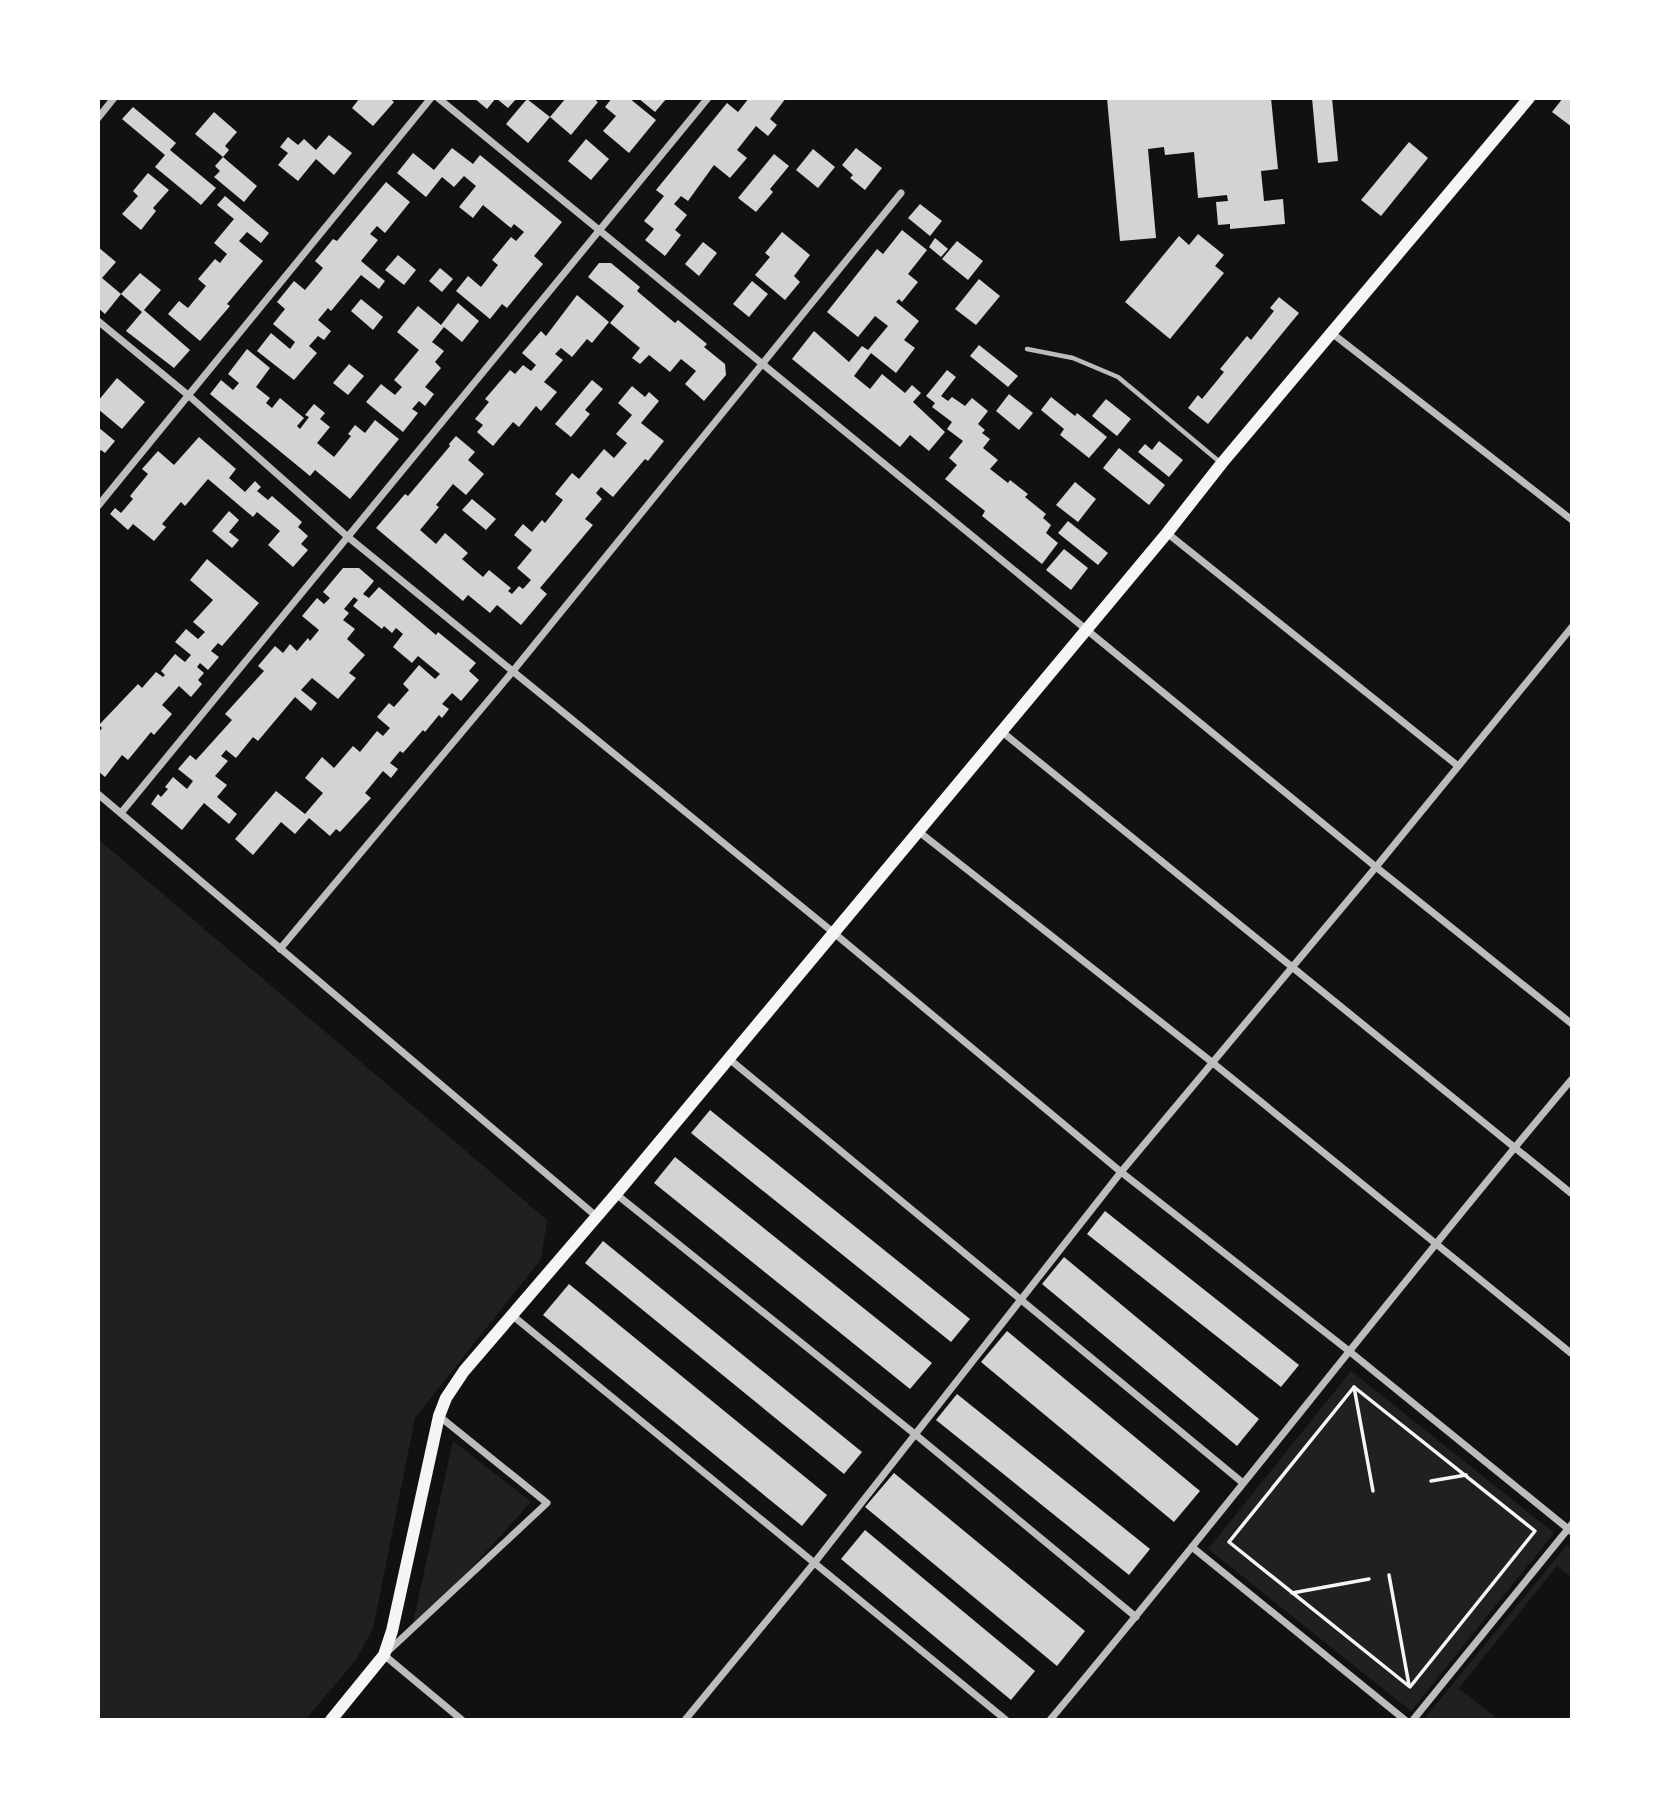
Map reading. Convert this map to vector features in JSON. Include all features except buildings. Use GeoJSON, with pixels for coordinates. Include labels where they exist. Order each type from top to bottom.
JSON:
{"type":"FeatureCollection","features":[{"type":"Feature","properties":{"kind":"main road"},"geometry":{"type":"LineString","coordinates":[[331,1720],[384,1655],[392,1631],[439,1416],[453,1385],[616,1194],[1167,533],[1222,463],[1529,98]]}},
{"type":"Feature","properties":{"kind":"street"},"geometry":{"type":"LineString","coordinates":[[98,118],[114,98]]}},
{"type":"Feature","properties":{"kind":"street"},"geometry":{"type":"LineString","coordinates":[[98,506],[432,98]]}},
{"type":"Feature","properties":{"kind":"street"},"geometry":{"type":"LineString","coordinates":[[438,98],[1376,867],[1572,1024]]}},
{"type":"Feature","properties":{"kind":"street"},"geometry":{"type":"LineString","coordinates":[[121,813],[708,98]]}},
{"type":"Feature","properties":{"kind":"street"},"geometry":{"type":"LineString","coordinates":[[280,948],[513,671],[901,193]]}},
{"type":"Feature","properties":{"kind":"street"},"geometry":{"type":"LineString","coordinates":[[98,321],[188,395],[348,537],[834,933],[1121,1172],[1571,1528],[1413,1720]]}},
{"type":"Feature","properties":{"kind":"street"},"geometry":{"type":"LineString","coordinates":[[1332,334],[1572,520]]}},
{"type":"Feature","properties":{"kind":"street"},"geometry":{"type":"LineString","coordinates":[[1167,533],[1458,765]]}},
{"type":"Feature","properties":{"kind":"street"},"geometry":{"type":"LineString","coordinates":[[685,1720],[815,1562],[1121,1172],[1572,627]]}},
{"type":"Feature","properties":{"kind":"street"},"geometry":{"type":"LineString","coordinates":[[1001,732],[1572,1194]]}},
{"type":"Feature","properties":{"kind":"street"},"geometry":{"type":"LineString","coordinates":[[98,794],[596,1216]]}},
{"type":"Feature","properties":{"kind":"street"},"geometry":{"type":"LineString","coordinates":[[918,831],[1213,1063],[1572,1354]]}},
{"type":"Feature","properties":{"kind":"street"},"geometry":{"type":"LineString","coordinates":[[728,1058],[1243,1483]]}},
{"type":"Feature","properties":{"kind":"street"},"geometry":{"type":"LineString","coordinates":[[1050,1720],[1572,1079]]}},
{"type":"Feature","properties":{"kind":"street"},"geometry":{"type":"LineString","coordinates":[[616,1194],[916,1435],[1136,1617]]}},
{"type":"Feature","properties":{"kind":"street"},"geometry":{"type":"LineString","coordinates":[[513,1316],[1006,1720]]}},
{"type":"Feature","properties":{"kind":"street"},"geometry":{"type":"LineString","coordinates":[[439,1416],[547,1503],[384,1655],[462,1720]]}},
{"type":"Feature","properties":{"kind":"street"},"geometry":{"type":"LineString","coordinates":[[1192,1547],[1405,1720]]}},
{"type":"Feature","properties":{"kind":"lane"},"geometry":{"type":"LineString","coordinates":[[1027,349],[1073,358],[1118,377],[1222,463]]}},
{"type":"Feature","properties":{"kind":"path"},"geometry":{"type":"LineString","coordinates":[[1354,1387],[1535,1531],[1410,1687]]}},
{"type":"Feature","properties":{"kind":"path"},"geometry":{"type":"LineString","coordinates":[[1354,1387],[1373,1491]]}},
{"type":"Feature","properties":{"kind":"path"},"geometry":{"type":"LineString","coordinates":[[1354,1387],[1228,1542],[1410,1687]]}},
{"type":"Feature","properties":{"kind":"path"},"geometry":{"type":"LineString","coordinates":[[1431,1481],[1465,1475]]}},
{"type":"Feature","properties":{"kind":"path"},"geometry":{"type":"LineString","coordinates":[[1389,1575],[1410,1687]]}},
{"type":"Feature","properties":{"kind":"path"},"geometry":{"type":"LineString","coordinates":[[1292,1593],[1369,1579]]}},
{"type":"Feature","properties":{"kind":"shaded area"},"geometry":{"type":"Polygon","coordinates":[[[98,839],[547,1220],[541,1259],[415,1418],[373,1629],[355,1661],[305,1720],[98,1720],[98,839]]]}},
{"type":"Feature","properties":{"kind":"shaded area"},"geometry":{"type":"Polygon","coordinates":[[[1351,1371],[1554,1533],[1411,1711],[1208,1549],[1351,1371]]]}},
{"type":"Feature","properties":{"kind":"shaded area"},"geometry":{"type":"Polygon","coordinates":[[[453,1441],[531,1502],[410,1636],[453,1441]]]}},
{"type":"Feature","properties":{"kind":"shaded area"},"geometry":{"type":"Polygon","coordinates":[[[1567,1545],[1572,1549],[1572,1577],[1557,1566],[1459,1688],[1499,1720],[1423,1720],[1567,1545]]]}}]}
